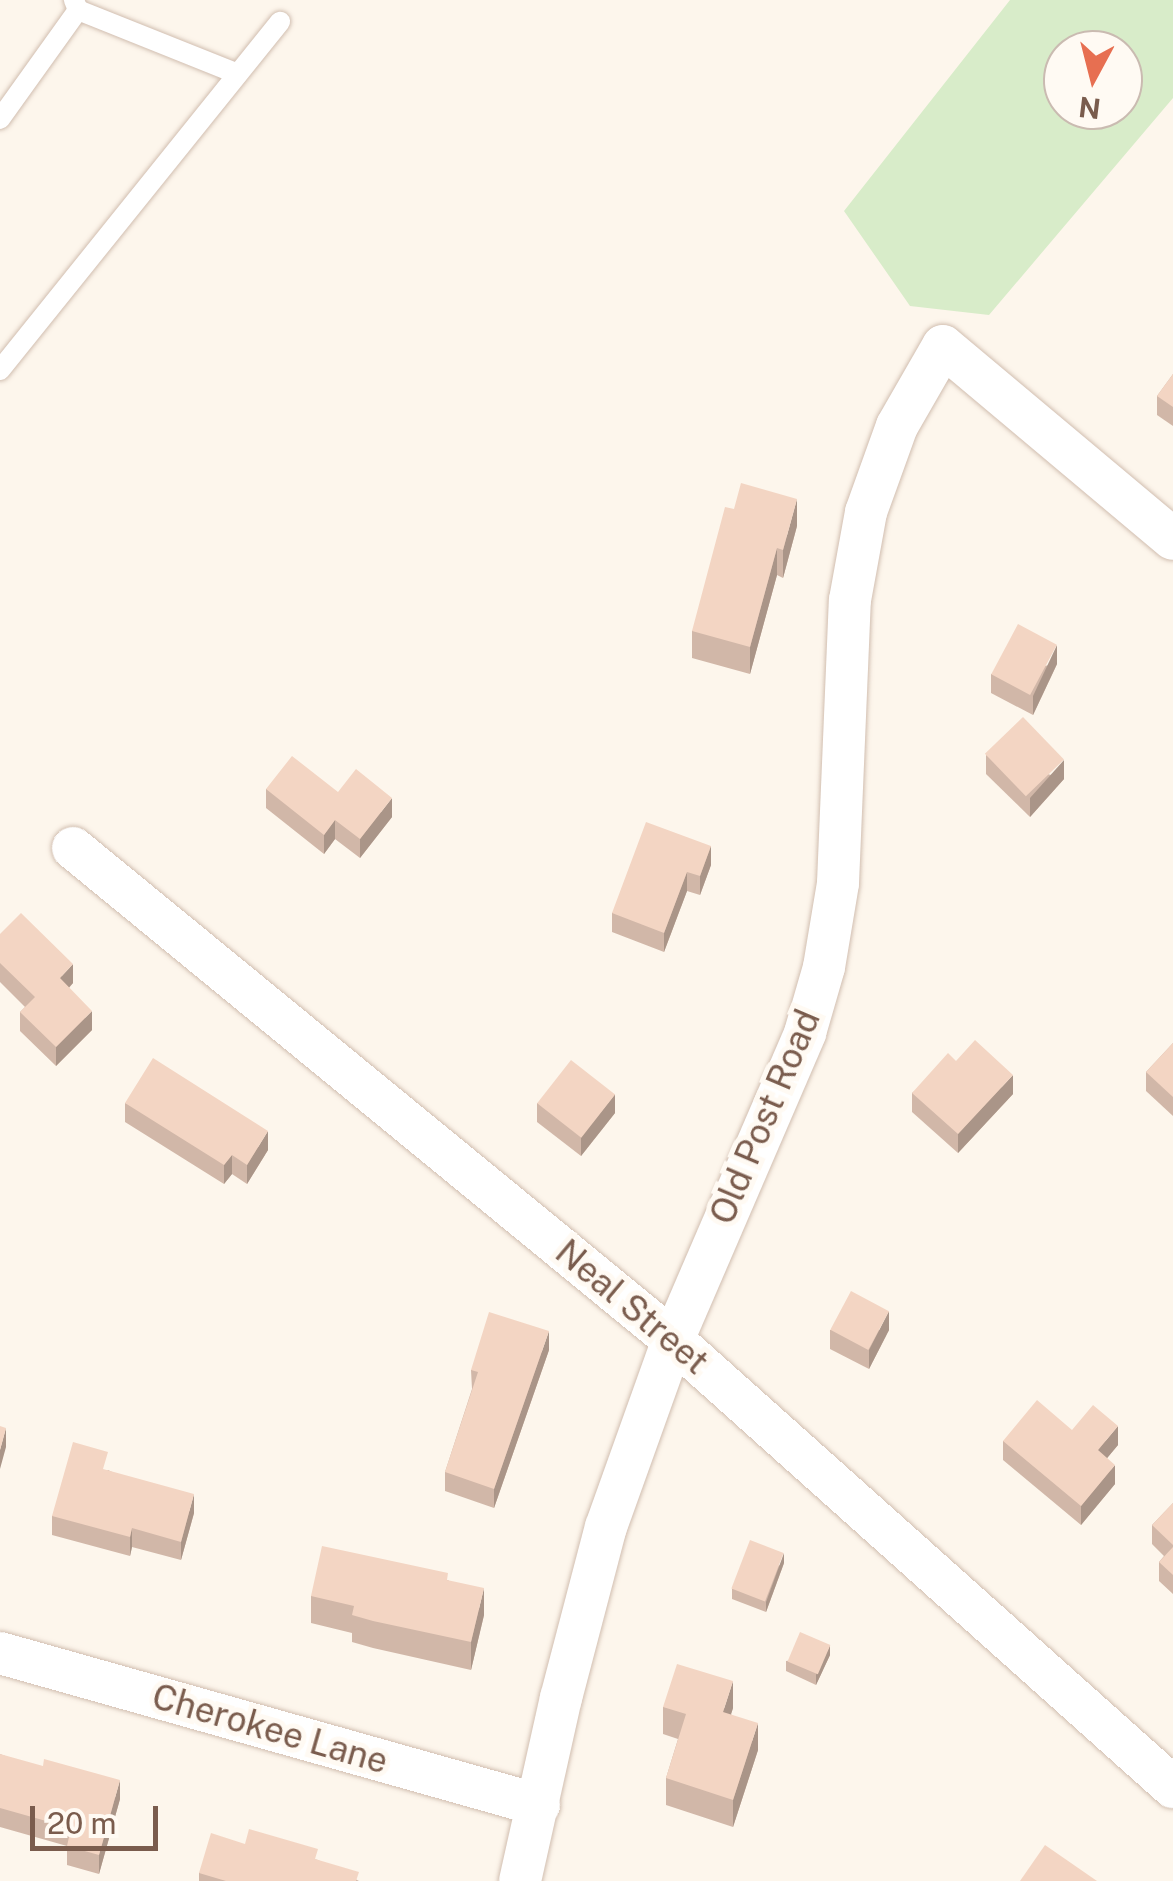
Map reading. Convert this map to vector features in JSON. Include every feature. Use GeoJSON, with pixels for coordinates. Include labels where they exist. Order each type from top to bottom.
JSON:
{"type":"FeatureCollection","features":[{"type":"Feature","properties":{"kind":"street","name":"Old Post Road"},"geometry":{"type":"LineString","coordinates":[[520,1881],[561,1698],[606,1527],[673,1340],[805,1033],[824,967],[838,883],[850,600],[866,512],[896,426],[943,346],[1173,539]]}},
{"type":"Feature","properties":{"kind":"street","name":"Neal Street"},"geometry":{"type":"LineString","coordinates":[[73,848],[673,1340],[1173,1787]]}},
{"type":"Feature","properties":{"kind":"street","name":"Cherokee Lane"},"geometry":{"type":"LineString","coordinates":[[0,1653],[539,1805]]}},
{"type":"Feature","properties":{"kind":"lane"},"geometry":{"type":"LineString","coordinates":[[0,119],[76,5],[238,74]]}},
{"type":"Feature","properties":{"kind":"lane"},"geometry":{"type":"LineString","coordinates":[[0,370],[280,22]]}},
{"type":"Feature","properties":{"kind":"green space"},"geometry":{"type":"Polygon","coordinates":[[[1010,0],[1173,0],[1173,98],[989,315],[910,306],[844,211],[1010,0]]]}},
{"type":"Feature","properties":{"kind":"building"},"geometry":{"type":"Polygon","coordinates":[[[1173,374],[1173,407],[1157,396],[1173,374]]]}},
{"type":"Feature","properties":{"kind":"building"},"geometry":{"type":"Polygon","coordinates":[[[741,483],[797,499],[783,550],[777,548],[750,647],[692,631],[725,507],[734,509],[741,483]]]}},
{"type":"Feature","properties":{"kind":"building"},"geometry":{"type":"Polygon","coordinates":[[[1018,624],[1057,645],[1030,695],[991,674],[1018,624]]]}},
{"type":"Feature","properties":{"kind":"building"},"geometry":{"type":"Polygon","coordinates":[[[1023,717],[1064,759],[1026,796],[985,754],[1023,717]]]}},
{"type":"Feature","properties":{"kind":"building"},"geometry":{"type":"Polygon","coordinates":[[[292,756],[338,792],[356,769],[392,798],[360,839],[335,820],[324,835],[266,789],[292,756]]]}},
{"type":"Feature","properties":{"kind":"building"},"geometry":{"type":"Polygon","coordinates":[[[646,822],[711,846],[700,876],[687,872],[664,933],[612,913],[646,822]]]}},
{"type":"Feature","properties":{"kind":"building"},"geometry":{"type":"Polygon","coordinates":[[[21,913],[73,964],[60,978],[92,1011],[56,1047],[20,1012],[35,997],[0,963],[0,934],[21,913]]]}},
{"type":"Feature","properties":{"kind":"building"},"geometry":{"type":"Polygon","coordinates":[[[975,1040],[1013,1075],[958,1134],[912,1093],[948,1053],[956,1061],[975,1040]]]}},
{"type":"Feature","properties":{"kind":"building"},"geometry":{"type":"Polygon","coordinates":[[[1173,1043],[1173,1097],[1146,1072],[1173,1043]]]}},
{"type":"Feature","properties":{"kind":"building"},"geometry":{"type":"Polygon","coordinates":[[[153,1058],[268,1131],[247,1165],[232,1155],[224,1165],[125,1103],[153,1058]]]}},
{"type":"Feature","properties":{"kind":"building"},"geometry":{"type":"Polygon","coordinates":[[[571,1060],[615,1094],[581,1138],[537,1103],[571,1060]]]}},
{"type":"Feature","properties":{"kind":"building"},"geometry":{"type":"Polygon","coordinates":[[[851,1291],[889,1311],[868,1350],[830,1330],[851,1291]]]}},
{"type":"Feature","properties":{"kind":"building"},"geometry":{"type":"Polygon","coordinates":[[[489,1312],[549,1331],[494,1489],[445,1472],[478,1372],[471,1370],[489,1312]]]}},
{"type":"Feature","properties":{"kind":"building"},"geometry":{"type":"Polygon","coordinates":[[[1037,1400],[1072,1430],[1093,1405],[1118,1426],[1098,1450],[1115,1465],[1081,1506],[1003,1441],[1037,1400]]]}},
{"type":"Feature","properties":{"kind":"building"},"geometry":{"type":"Polygon","coordinates":[[[0,1426],[6,1428],[0,1450],[0,1426]]]}},
{"type":"Feature","properties":{"kind":"building"},"geometry":{"type":"Polygon","coordinates":[[[73,1442],[108,1452],[103,1469],[194,1494],[181,1542],[132,1528],[130,1537],[52,1516],[73,1442]]]}},
{"type":"Feature","properties":{"kind":"building"},"geometry":{"type":"Polygon","coordinates":[[[1173,1503],[1173,1545],[1152,1525],[1173,1503]]]}},
{"type":"Feature","properties":{"kind":"building"},"geometry":{"type":"Polygon","coordinates":[[[750,1540],[784,1553],[765,1601],[731,1589],[750,1540]]]}},
{"type":"Feature","properties":{"kind":"building"},"geometry":{"type":"Polygon","coordinates":[[[322,1546],[448,1573],[447,1580],[484,1588],[471,1642],[352,1615],[354,1606],[311,1596],[322,1546]]]}},
{"type":"Feature","properties":{"kind":"building"},"geometry":{"type":"Polygon","coordinates":[[[1173,1547],[1173,1575],[1159,1562],[1173,1547]]]}},
{"type":"Feature","properties":{"kind":"building"},"geometry":{"type":"Polygon","coordinates":[[[800,1632],[830,1645],[818,1674],[787,1661],[800,1632]]]}},
{"type":"Feature","properties":{"kind":"building"},"geometry":{"type":"Polygon","coordinates":[[[677,1664],[733,1681],[723,1712],[758,1723],[733,1800],[666,1778],[686,1714],[663,1707],[677,1664]]]}},
{"type":"Feature","properties":{"kind":"building"},"geometry":{"type":"Polygon","coordinates":[[[0,1754],[43,1766],[44,1759],[120,1780],[99,1855],[67,1846],[71,1828],[0,1808],[0,1754]]]}},
{"type":"Feature","properties":{"kind":"building"},"geometry":{"type":"Polygon","coordinates":[[[249,1829],[318,1849],[315,1859],[359,1872],[356,1881],[226,1881],[199,1873],[211,1833],[245,1844],[249,1829]]]}},
{"type":"Feature","properties":{"kind":"building"},"geometry":{"type":"Polygon","coordinates":[[[1045,1845],[1097,1881],[1020,1881],[1045,1845]]]}}]}
